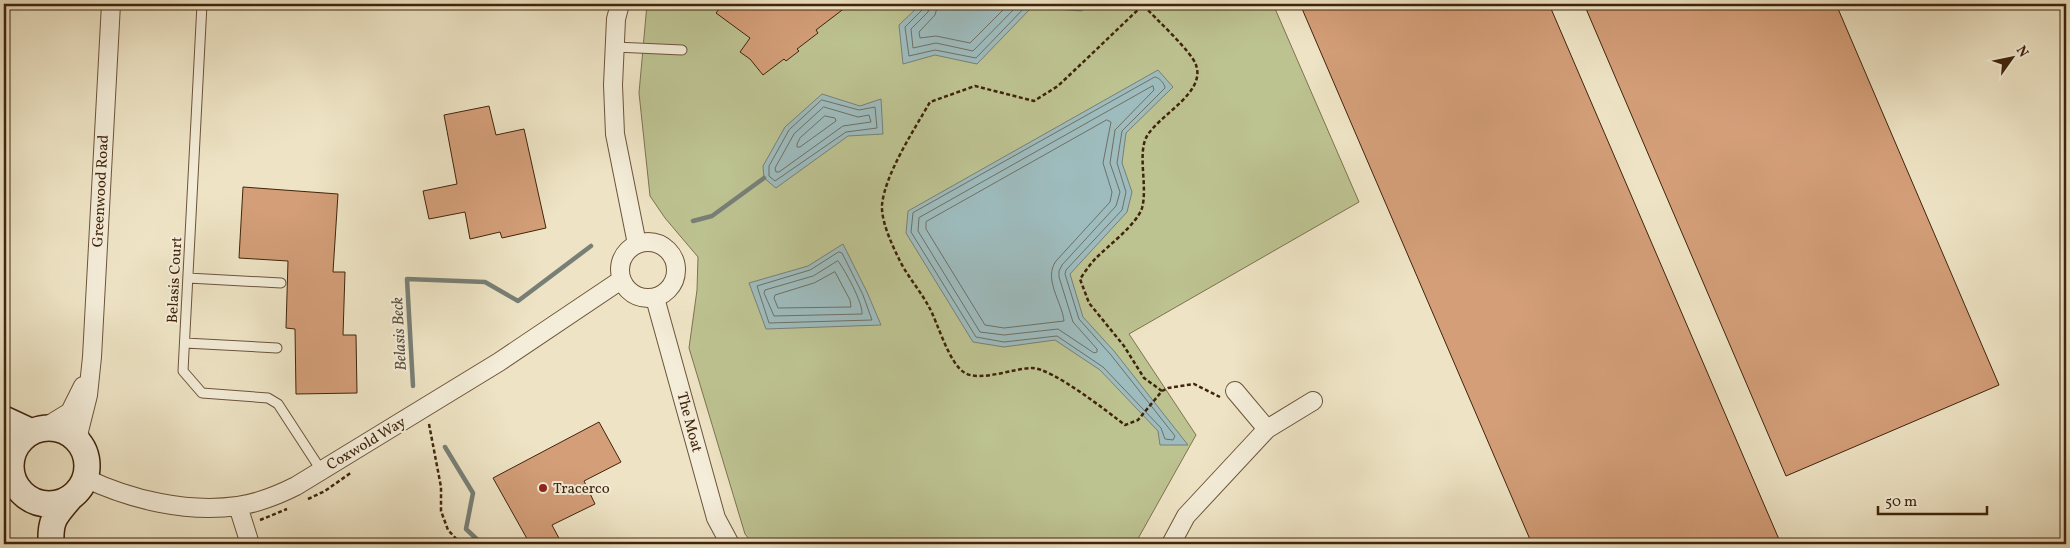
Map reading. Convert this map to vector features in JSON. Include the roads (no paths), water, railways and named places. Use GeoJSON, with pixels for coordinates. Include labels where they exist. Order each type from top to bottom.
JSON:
{"type":"FeatureCollection","features":[{"type":"Feature","properties":{"kind":"main road"},"geometry":{"type":"LineString","coordinates":[[4,419],[38,430],[58,429],[70,435],[80,445],[86,461],[78,488],[56,515],[50,526],[51,544]]}},
{"type":"Feature","properties":{"kind":"main road"},"geometry":{"type":"LineString","coordinates":[[38,430],[20,441],[13,453],[10,468],[38,534],[40,544]]}},
{"type":"Feature","properties":{"kind":"main road"},"geometry":{"type":"LineString","coordinates":[[14,480],[35,502],[47,504],[59,502],[78,488]]}},
{"type":"Feature","properties":{"kind":"street","name":"Greenwood Road"},"geometry":{"type":"LineString","coordinates":[[80,445],[80,431],[88,396],[88,377],[92,357],[111,4]]}},
{"type":"Feature","properties":{"kind":"street"},"geometry":{"type":"LineString","coordinates":[[620,4],[616,19],[612,85],[615,134],[636,244]]}},
{"type":"Feature","properties":{"kind":"street"},"geometry":{"type":"LineString","coordinates":[[652,242],[666,248],[675,261],[676,276],[669,290],[655,298],[641,298],[629,292],[621,280],[620,266],[622,259],[625,252],[636,244],[652,242]]}},
{"type":"Feature","properties":{"kind":"street","name":"Coxwold Way"},"geometry":{"type":"LineString","coordinates":[[78,488],[100,486],[138,498],[188,507],[238,506],[272,497],[296,486],[499,362],[621,280]]}},
{"type":"Feature","properties":{"kind":"street","name":"The Moat"},"geometry":{"type":"LineString","coordinates":[[655,298],[716,518],[730,544]]}},
{"type":"Feature","properties":{"kind":"street","name":"Greenwood Road"},"geometry":{"type":"LineString","coordinates":[[38,430],[70,412],[88,377]]}},
{"type":"Feature","properties":{"kind":"street"},"geometry":{"type":"LineString","coordinates":[[1235,391],[1267,429]]}},
{"type":"Feature","properties":{"kind":"street"},"geometry":{"type":"LineString","coordinates":[[1171,544],[1186,516],[1267,429],[1313,401]]}},
{"type":"Feature","properties":{"kind":"street"},"geometry":{"type":"LineString","coordinates":[[238,506],[250,544]]}},
{"type":"Feature","properties":{"kind":"lane","name":"Belasis Court"},"geometry":{"type":"LineString","coordinates":[[202,4],[183,371],[202,393],[268,398],[278,404],[322,470]]}},
{"type":"Feature","properties":{"kind":"lane"},"geometry":{"type":"LineString","coordinates":[[615,47],[682,50]]}},
{"type":"Feature","properties":{"kind":"lane"},"geometry":{"type":"LineString","coordinates":[[188,278],[281,283]]}},
{"type":"Feature","properties":{"kind":"lane"},"geometry":{"type":"LineString","coordinates":[[185,343],[277,348]]}},
{"type":"Feature","properties":{"kind":"water"},"geometry":{"type":"Polygon","coordinates":[[[921,4],[1092,4],[1081,11],[1032,7],[977,64],[935,55],[903,64],[899,25],[921,4]]]}},
{"type":"Feature","properties":{"kind":"water"},"geometry":{"type":"Polygon","coordinates":[[[1158,70],[1173,87],[1126,133],[1122,163],[1132,192],[1127,212],[1070,274],[1083,317],[1114,351],[1188,445],[1160,445],[1158,431],[1100,370],[1055,340],[1004,347],[973,342],[906,233],[908,211],[1158,70]]]}},
{"type":"Feature","properties":{"kind":"water"},"geometry":{"type":"Polygon","coordinates":[[[822,94],[860,106],[881,99],[883,134],[848,136],[776,188],[764,178],[763,166],[785,127],[822,94]]]}},
{"type":"Feature","properties":{"kind":"water"},"geometry":{"type":"Polygon","coordinates":[[[843,244],[881,325],[766,329],[749,283],[808,266],[843,244]]]}},
{"type":"Feature","properties":{"kind":"waterway","name":"Belasis Beck"},"geometry":{"type":"LineString","coordinates":[[693,221],[712,216],[764,178]]}},
{"type":"Feature","properties":{"kind":"waterway","name":"Belasis Beck"},"geometry":{"type":"LineString","coordinates":[[413,386],[407,279],[485,282],[518,301],[591,246]]}},
{"type":"Feature","properties":{"kind":"waterway","name":"Belasis Beck"},"geometry":{"type":"LineString","coordinates":[[445,447],[473,493],[466,529],[482,544]]}},
{"type":"Feature","properties":{"kind":"place","name":"Tracerco"},"geometry":{"type":"Point","coordinates":[543,488]}}]}
